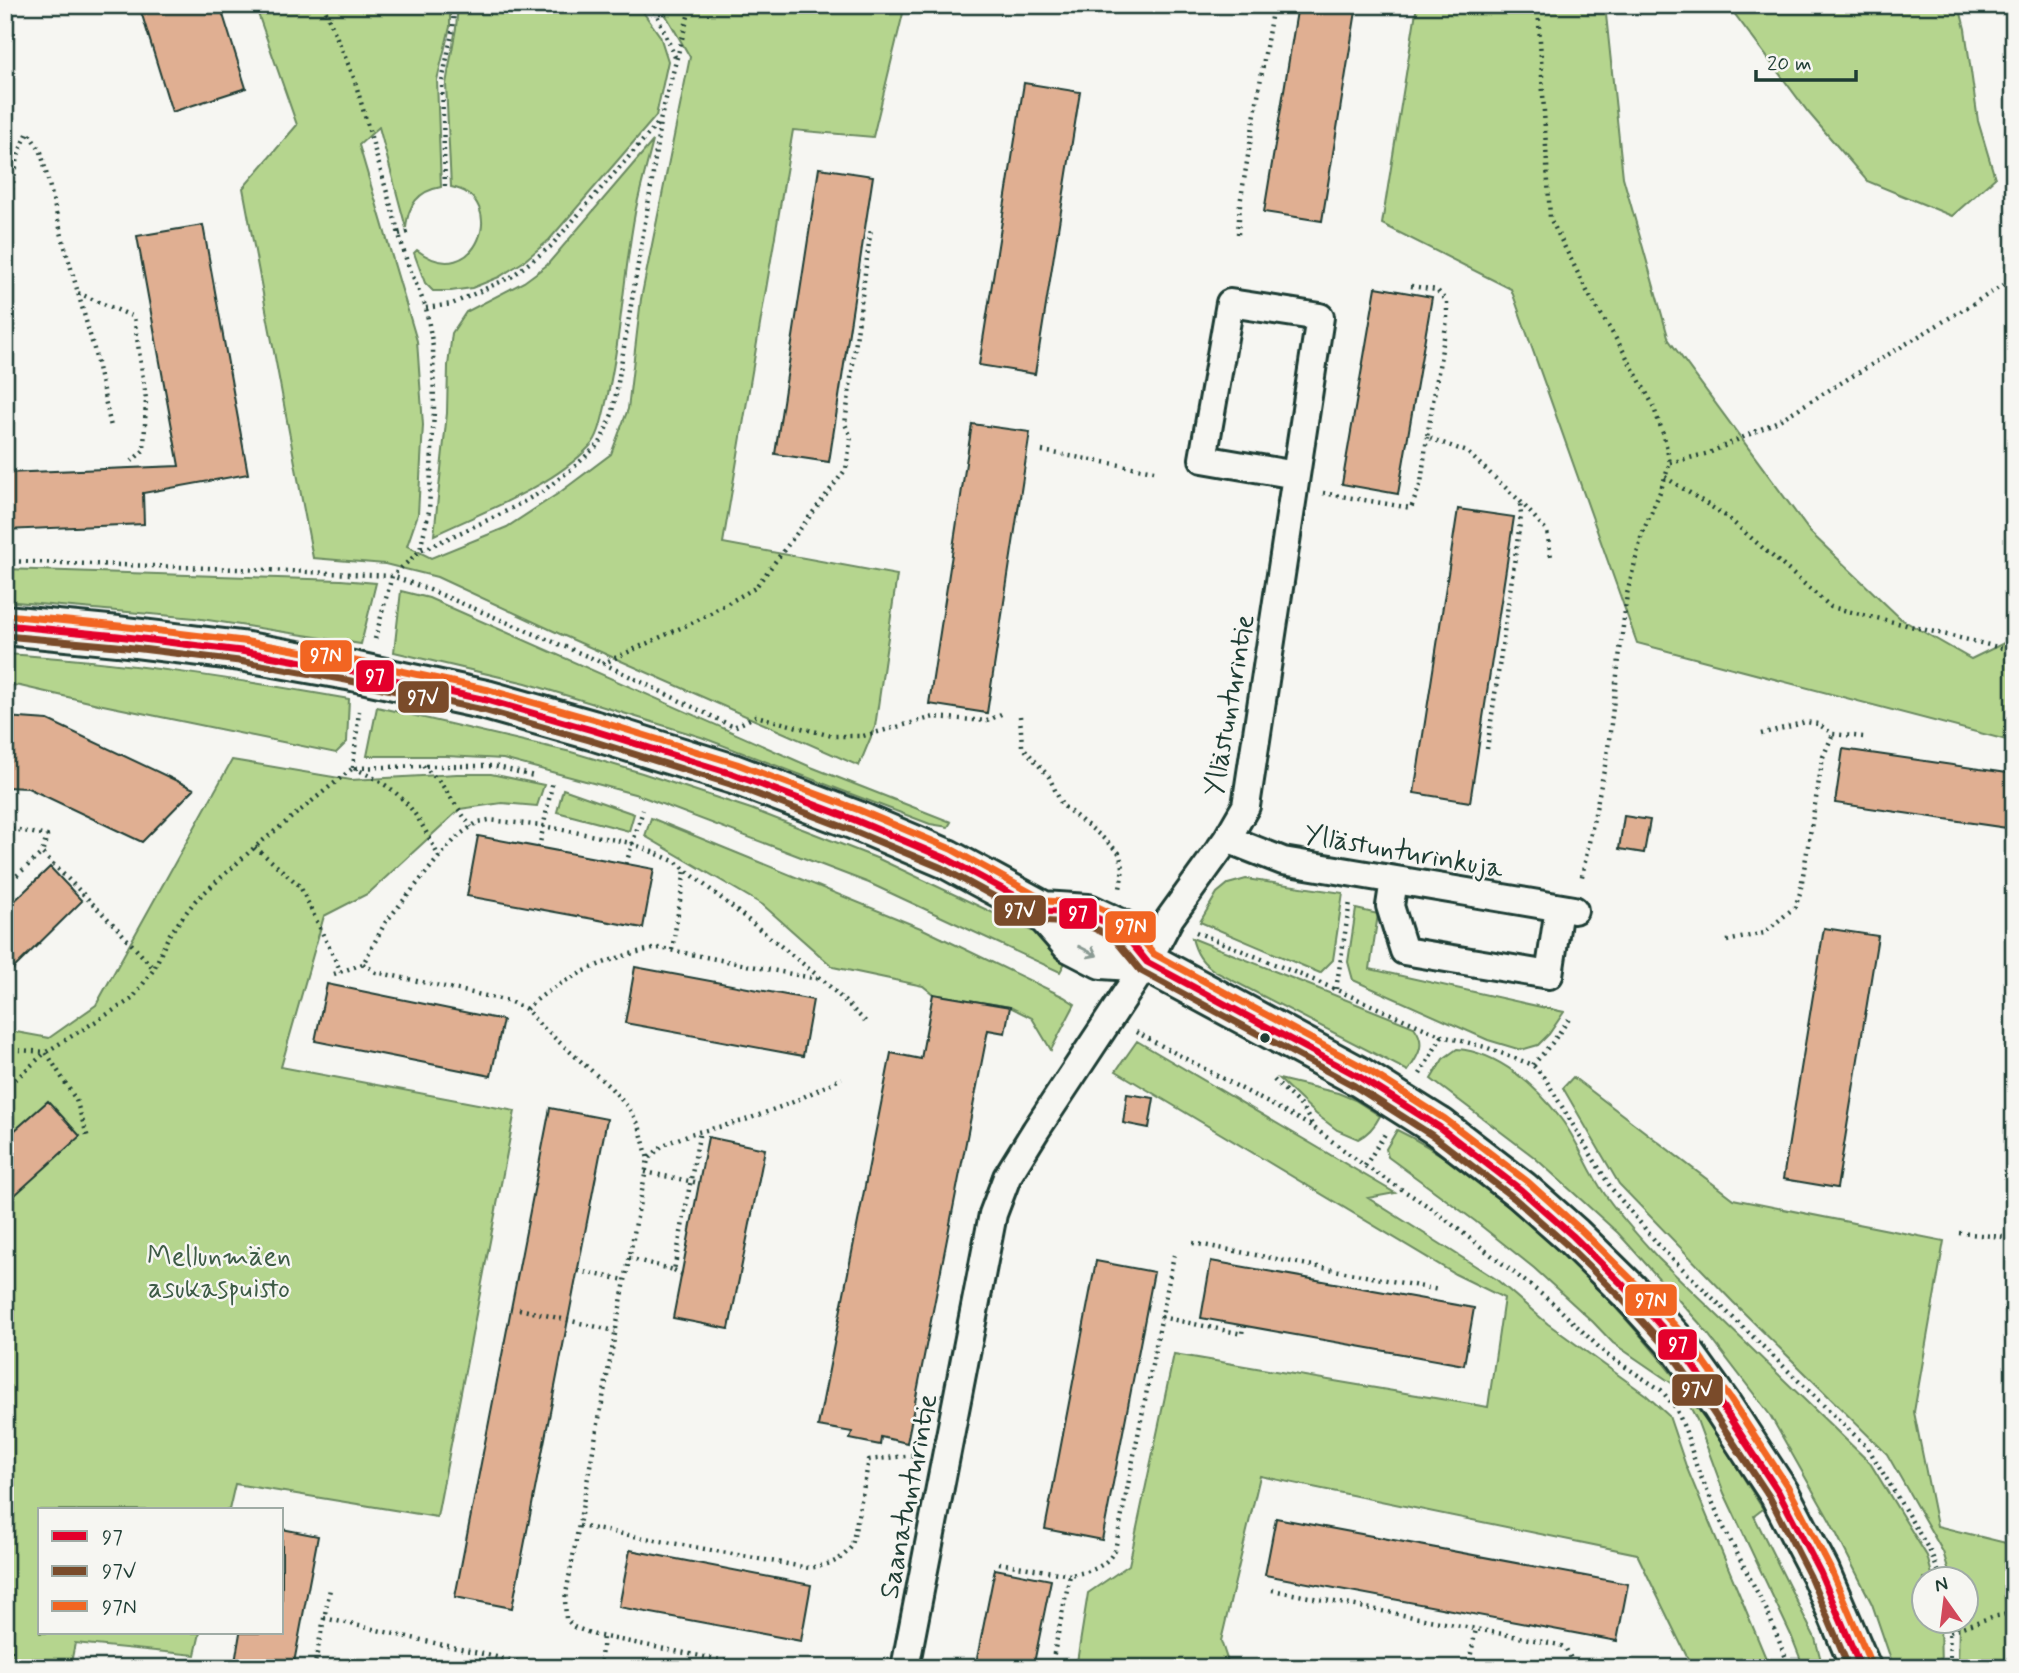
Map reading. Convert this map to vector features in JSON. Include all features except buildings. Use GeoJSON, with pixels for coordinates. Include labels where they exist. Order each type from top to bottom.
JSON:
{"type":"FeatureCollection","features":[{"type":"Feature","properties":{"kind":"main road"},"geometry":{"type":"LineString","coordinates":[[5,625],[241,651],[348,670],[486,700],[733,774],[855,820],[947,859],[1043,911],[1088,914],[1120,929],[1147,962],[1358,1076],[1439,1127],[1521,1190],[1631,1293],[1679,1346],[1723,1406],[1779,1493],[1820,1572],[1861,1668]]}},
{"type":"Feature","properties":{"kind":"street","name":"Yllästunturintie"},"geometry":{"type":"LineString","coordinates":[[1147,962],[1170,918],[1227,839],[1246,806],[1320,317],[1230,303],[1203,459],[1295,482]]}},
{"type":"Feature","properties":{"kind":"street","name":"Yllästunturinkuja"},"geometry":{"type":"LineString","coordinates":[[1227,839],[1283,861],[1567,909]]}},
{"type":"Feature","properties":{"kind":"street"},"geometry":{"type":"LineString","coordinates":[[1394,880],[1390,906],[1404,951],[1549,975],[1567,909]]}},
{"type":"Feature","properties":{"kind":"street","name":"Saanatunturintie"},"geometry":{"type":"LineString","coordinates":[[905,1668],[993,1214],[1007,1177],[1147,962]]}},
{"type":"Feature","properties":{"kind":"path"},"geometry":{"type":"LineString","coordinates":[[323,5],[354,78],[407,262],[426,308],[433,347],[434,411],[429,511],[420,551]]}},
{"type":"Feature","properties":{"kind":"path"},"geometry":{"type":"LineString","coordinates":[[445,186],[442,82],[453,27],[454,5]]}},
{"type":"Feature","properties":{"kind":"path"},"geometry":{"type":"LineString","coordinates":[[650,5],[675,57]]}},
{"type":"Feature","properties":{"kind":"path"},"geometry":{"type":"LineString","coordinates":[[375,640],[392,576],[420,551],[501,514],[543,491],[600,443],[613,412],[660,121],[691,5]]}},
{"type":"Feature","properties":{"kind":"path"},"geometry":{"type":"LineString","coordinates":[[1238,234],[1240,204],[1273,5]]}},
{"type":"Feature","properties":{"kind":"path"},"geometry":{"type":"LineString","coordinates":[[1538,5],[1550,218],[1589,295],[1652,403],[1670,463],[1642,534],[1627,594],[1607,756],[1567,909]]}},
{"type":"Feature","properties":{"kind":"path"},"geometry":{"type":"LineString","coordinates":[[426,308],[452,304],[511,277],[550,247],[660,121]]}},
{"type":"Feature","properties":{"kind":"path"},"geometry":{"type":"LineString","coordinates":[[5,224],[19,152],[28,132],[41,152],[94,349],[111,427]]}},
{"type":"Feature","properties":{"kind":"path"},"geometry":{"type":"LineString","coordinates":[[603,664],[698,620],[755,588],[846,469],[851,438],[845,424],[871,228]]}},
{"type":"Feature","properties":{"kind":"path"},"geometry":{"type":"LineString","coordinates":[[399,234],[408,232]]}},
{"type":"Feature","properties":{"kind":"path"},"geometry":{"type":"LineString","coordinates":[[1670,463],[1709,453],[1776,422],[2014,279]]}},
{"type":"Feature","properties":{"kind":"path"},"geometry":{"type":"LineString","coordinates":[[1295,482],[1340,495],[1411,508],[1421,483],[1447,320],[1447,302],[1437,290],[1411,286]]}},
{"type":"Feature","properties":{"kind":"path"},"geometry":{"type":"LineString","coordinates":[[78,293],[134,317],[146,399],[144,450],[132,461]]}},
{"type":"Feature","properties":{"kind":"path"},"geometry":{"type":"LineString","coordinates":[[1427,437],[1467,452],[1520,501],[1547,531],[1550,557]]}},
{"type":"Feature","properties":{"kind":"path"},"geometry":{"type":"LineString","coordinates":[[1042,452],[1154,471]]}},
{"type":"Feature","properties":{"kind":"path"},"geometry":{"type":"LineString","coordinates":[[1665,477],[1727,517],[1831,607],[2014,650]]}},
{"type":"Feature","properties":{"kind":"path"},"geometry":{"type":"LineString","coordinates":[[1487,749],[1521,516],[1520,501]]}},
{"type":"Feature","properties":{"kind":"path"},"geometry":{"type":"LineString","coordinates":[[5,561],[392,576],[603,664],[734,726],[756,716],[832,736],[863,736],[934,717],[987,721],[1003,713]]}},
{"type":"Feature","properties":{"kind":"path"},"geometry":{"type":"LineString","coordinates":[[353,768],[359,711]]}},
{"type":"Feature","properties":{"kind":"path"},"geometry":{"type":"LineString","coordinates":[[1020,716],[1022,746],[1049,777],[1062,805],[1119,853],[1124,867],[1119,894]]}},
{"type":"Feature","properties":{"kind":"path"},"geometry":{"type":"LineString","coordinates":[[1761,734],[1806,722],[1818,724],[1832,734],[1864,737]]}},
{"type":"Feature","properties":{"kind":"path"},"geometry":{"type":"LineString","coordinates":[[1727,941],[1764,933],[1795,907],[1800,893],[1823,757],[1832,734]]}},
{"type":"Feature","properties":{"kind":"path"},"geometry":{"type":"LineString","coordinates":[[422,766],[439,782],[471,827]]}},
{"type":"Feature","properties":{"kind":"path"},"geometry":{"type":"LineString","coordinates":[[5,1089],[46,1052],[132,999],[154,969],[169,935],[195,901],[255,846],[353,768],[494,766],[534,776]]}},
{"type":"Feature","properties":{"kind":"path"},"geometry":{"type":"LineString","coordinates":[[353,768],[381,781],[407,803],[425,829],[439,857]]}},
{"type":"Feature","properties":{"kind":"path"},"geometry":{"type":"LineString","coordinates":[[539,848],[554,780]]}},
{"type":"Feature","properties":{"kind":"path"},"geometry":{"type":"LineString","coordinates":[[626,864],[643,810]]}},
{"type":"Feature","properties":{"kind":"path"},"geometry":{"type":"LineString","coordinates":[[334,974],[363,964],[385,923],[439,857],[459,835],[478,822],[489,820],[543,826],[631,843],[676,862],[823,980],[868,1024]]}},
{"type":"Feature","properties":{"kind":"path"},"geometry":{"type":"LineString","coordinates":[[5,827],[47,836],[41,853],[5,883]]}},
{"type":"Feature","properties":{"kind":"path"},"geometry":{"type":"LineString","coordinates":[[255,846],[300,886],[341,972]]}},
{"type":"Feature","properties":{"kind":"path"},"geometry":{"type":"LineString","coordinates":[[41,853],[52,861],[154,969]]}},
{"type":"Feature","properties":{"kind":"path"},"geometry":{"type":"LineString","coordinates":[[672,950],[685,870]]}},
{"type":"Feature","properties":{"kind":"path"},"geometry":{"type":"LineString","coordinates":[[1336,989],[1350,902]]}},
{"type":"Feature","properties":{"kind":"path"},"geometry":{"type":"LineString","coordinates":[[1194,931],[1442,1035],[1533,1065],[1546,1080],[1611,1188],[1662,1249],[1868,1448],[1935,1564]]}},
{"type":"Feature","properties":{"kind":"path"},"geometry":{"type":"LineString","coordinates":[[526,1009],[539,997],[577,974],[643,950],[660,948],[823,980]]}},
{"type":"Feature","properties":{"kind":"path"},"geometry":{"type":"LineString","coordinates":[[363,964],[376,972],[509,1001],[526,1009],[540,1025],[611,1088],[639,1125],[648,1159],[565,1599],[566,1619],[574,1627],[603,1636],[760,1668]]}},
{"type":"Feature","properties":{"kind":"path"},"geometry":{"type":"LineString","coordinates":[[1533,1065],[1569,1019]]}},
{"type":"Feature","properties":{"kind":"path"},"geometry":{"type":"LineString","coordinates":[[1133,1030],[1313,1127],[1365,1167],[1431,1208],[1554,1304],[1607,1355],[1661,1390],[1676,1408],[1702,1480],[1767,1611],[1790,1668]]}},
{"type":"Feature","properties":{"kind":"path"},"geometry":{"type":"LineString","coordinates":[[1417,1078],[1442,1035]]}},
{"type":"Feature","properties":{"kind":"path"},"geometry":{"type":"LineString","coordinates":[[5,1049],[46,1052]]}},
{"type":"Feature","properties":{"kind":"path"},"geometry":{"type":"LineString","coordinates":[[46,1052],[76,1100],[88,1138]]}},
{"type":"Feature","properties":{"kind":"path"},"geometry":{"type":"LineString","coordinates":[[648,1159],[663,1145],[700,1131],[743,1121],[793,1102],[842,1078]]}},
{"type":"Feature","properties":{"kind":"path"},"geometry":{"type":"LineString","coordinates":[[1274,1080],[1303,1107],[1313,1127]]}},
{"type":"Feature","properties":{"kind":"path"},"geometry":{"type":"LineString","coordinates":[[1365,1167],[1387,1130]]}},
{"type":"Feature","properties":{"kind":"path"},"geometry":{"type":"LineString","coordinates":[[674,1270],[700,1131]]}},
{"type":"Feature","properties":{"kind":"path"},"geometry":{"type":"LineString","coordinates":[[645,1172],[699,1183]]}},
{"type":"Feature","properties":{"kind":"path"},"geometry":{"type":"LineString","coordinates":[[1959,1233],[2014,1238]]}},
{"type":"Feature","properties":{"kind":"path"},"geometry":{"type":"LineString","coordinates":[[1193,1243],[1439,1290]]}},
{"type":"Feature","properties":{"kind":"path"},"geometry":{"type":"LineString","coordinates":[[999,1563],[1070,1575],[1087,1573],[1101,1567],[1111,1558],[1115,1550],[1174,1255]]}},
{"type":"Feature","properties":{"kind":"path"},"geometry":{"type":"LineString","coordinates":[[629,1258],[681,1274]]}},
{"type":"Feature","properties":{"kind":"path"},"geometry":{"type":"LineString","coordinates":[[578,1271],[625,1280]]}},
{"type":"Feature","properties":{"kind":"path"},"geometry":{"type":"LineString","coordinates":[[519,1309],[615,1331]]}},
{"type":"Feature","properties":{"kind":"path"},"geometry":{"type":"LineString","coordinates":[[1161,1317],[1242,1334],[1243,1326]]}},
{"type":"Feature","properties":{"kind":"path"},"geometry":{"type":"LineString","coordinates":[[579,1526],[809,1568],[832,1564],[852,1546],[869,1460],[919,1455]]}},
{"type":"Feature","properties":{"kind":"path"},"geometry":{"type":"LineString","coordinates":[[1051,1668],[1070,1575]]}},
{"type":"Feature","properties":{"kind":"path"},"geometry":{"type":"LineString","coordinates":[[314,1668],[330,1589]]}},
{"type":"Feature","properties":{"kind":"path"},"geometry":{"type":"LineString","coordinates":[[1272,1590],[1560,1645],[1570,1654],[1576,1668]]}},
{"type":"Feature","properties":{"kind":"path"},"geometry":{"type":"LineString","coordinates":[[1980,1621],[2014,1613]]}},
{"type":"Feature","properties":{"kind":"path"},"geometry":{"type":"LineString","coordinates":[[324,1618],[545,1668]]}},
{"type":"Feature","properties":{"kind":"path"},"geometry":{"type":"LineString","coordinates":[[1468,1668],[1476,1629]]}},
{"type":"Feature","properties":{"kind":"path"},"geometry":{"type":"LineString","coordinates":[[1950,1634],[1950,1668]]}},
{"type":"Feature","properties":{"kind":"path"},"geometry":{"type":"LineString","coordinates":[[600,1668],[603,1636]]}},
{"type":"Feature","properties":{"kind":"path"},"geometry":{"type":"LineString","coordinates":[[7,1637],[13,1656],[12,1668]]}},
{"type":"Feature","properties":{"kind":"green space"},"geometry":{"type":"Polygon","coordinates":[[[255,5],[450,5],[450,27],[437,80],[441,187],[426,192],[416,200],[409,212],[406,228],[379,127],[359,145],[417,341],[423,425],[418,514],[407,546],[431,558],[507,527],[611,454],[628,409],[641,299],[690,57],[660,5],[905,5],[873,137],[793,130],[723,543],[897,575],[875,727],[859,766],[437,577],[385,564],[313,558],[243,188],[297,125],[255,5]]]}},
{"type":"Feature","properties":{"kind":"green space"},"geometry":{"type":"Polygon","coordinates":[[[458,5],[638,5],[660,36],[668,61],[656,116],[549,240],[523,262],[499,277],[472,288],[433,291],[425,283],[414,253],[417,250],[438,261],[455,261],[469,253],[478,240],[482,224],[479,208],[469,195],[451,187],[446,84],[458,5]]]}},
{"type":"Feature","properties":{"kind":"green space"},"geometry":{"type":"Polygon","coordinates":[[[1417,5],[1605,5],[1623,177],[1669,340],[1810,532],[1901,619],[1971,659],[2014,638],[2014,742],[1637,643],[1511,289],[1382,224],[1417,5]]]}},
{"type":"Feature","properties":{"kind":"green space"},"geometry":{"type":"Polygon","coordinates":[[[1728,5],[1959,5],[1978,121],[1995,178],[1952,216],[1867,181],[1808,112],[1728,5]]]}},
{"type":"Feature","properties":{"kind":"green space"},"geometry":{"type":"Polygon","coordinates":[[[653,141],[635,213],[615,359],[596,438],[574,461],[537,486],[434,535],[447,413],[452,333],[466,312],[524,282],[547,265],[653,141]]]}},
{"type":"Feature","properties":{"kind":"green space"},"geometry":{"type":"Polygon","coordinates":[[[5,569],[376,583],[361,644],[195,618],[5,601],[5,569]]]}},
{"type":"Feature","properties":{"kind":"green space"},"geometry":{"type":"Polygon","coordinates":[[[401,591],[429,598],[811,767],[951,822],[948,827],[930,824],[701,737],[526,683],[394,652],[401,591]]]}},
{"type":"Feature","properties":{"kind":"green space"},"geometry":{"type":"Polygon","coordinates":[[[5,654],[178,672],[349,699],[347,742],[336,753],[5,684],[5,654]]]}},
{"type":"Feature","properties":{"kind":"green space"},"geometry":{"type":"Polygon","coordinates":[[[377,707],[571,752],[751,809],[879,859],[1072,950],[1060,972],[869,883],[638,795],[503,759],[367,756],[377,707]]]}},
{"type":"Feature","properties":{"kind":"green space","name":"Mellunmäen asukaspuisto"},"geometry":{"type":"Polygon","coordinates":[[[232,760],[351,780],[491,774],[544,785],[537,806],[502,803],[460,809],[369,893],[324,916],[281,1067],[515,1111],[437,1517],[235,1484],[229,1508],[38,1508],[38,1634],[200,1634],[195,1655],[75,1643],[70,1668],[5,1668],[5,1030],[49,1038],[96,1005],[232,760]]]}},
{"type":"Feature","properties":{"kind":"green space"},"geometry":{"type":"Polygon","coordinates":[[[563,789],[634,814],[629,831],[557,812],[563,789]]]}},
{"type":"Feature","properties":{"kind":"green space"},"geometry":{"type":"Polygon","coordinates":[[[651,818],[923,929],[1075,1004],[1051,1050],[1032,1018],[1010,1007],[933,994],[923,986],[833,967],[763,905],[645,836],[651,818]]]}},
{"type":"Feature","properties":{"kind":"green space"},"geometry":{"type":"Polygon","coordinates":[[[1246,879],[1343,893],[1333,960],[1320,973],[1200,922],[1217,893],[1228,884],[1246,879]]]}},
{"type":"Feature","properties":{"kind":"green space"},"geometry":{"type":"Polygon","coordinates":[[[1356,909],[1378,914],[1370,969],[1564,1012],[1538,1045],[1521,1050],[1488,1040],[1353,980],[1348,962],[1356,909]]]}},
{"type":"Feature","properties":{"kind":"green space"},"geometry":{"type":"Polygon","coordinates":[[[1192,938],[1414,1027],[1420,1039],[1420,1050],[1415,1060],[1408,1071],[1216,972],[1200,958],[1192,938]]]}},
{"type":"Feature","properties":{"kind":"green space"},"geometry":{"type":"Polygon","coordinates":[[[1137,1041],[1395,1193],[1368,1198],[1496,1279],[1548,1324],[1646,1395],[1669,1416],[1686,1466],[1770,1668],[1689,1668],[1689,1661],[1637,1554],[1260,1476],[1221,1641],[1230,1668],[1076,1668],[1088,1593],[1129,1565],[1174,1354],[1488,1407],[1504,1298],[1455,1274],[1116,1071],[1137,1041]]]}},
{"type":"Feature","properties":{"kind":"green space"},"geometry":{"type":"Polygon","coordinates":[[[1457,1049],[1488,1057],[1516,1073],[1541,1095],[1567,1128],[1604,1193],[1637,1235],[1870,1463],[1927,1556],[1929,1564],[1910,1564],[1910,1634],[1940,1634],[1941,1668],[1894,1668],[1872,1604],[1830,1521],[1770,1415],[1701,1325],[1618,1233],[1534,1157],[1431,1079],[1443,1059],[1457,1049]]]}},
{"type":"Feature","properties":{"kind":"green space"},"geometry":{"type":"Polygon","coordinates":[[[1573,1077],[1733,1199],[1944,1241],[1914,1412],[1937,1526],[2014,1545],[2014,1668],[1958,1668],[1959,1634],[1980,1634],[1980,1564],[1947,1564],[1943,1552],[1887,1454],[1733,1302],[1619,1184],[1563,1088],[1573,1077]]]}},
{"type":"Feature","properties":{"kind":"green space"},"geometry":{"type":"Polygon","coordinates":[[[1279,1079],[1338,1093],[1380,1116],[1371,1129],[1358,1139],[1337,1130],[1279,1079]]]}},
{"type":"Feature","properties":{"kind":"green space"},"geometry":{"type":"Polygon","coordinates":[[[1397,1130],[1456,1166],[1538,1233],[1615,1307],[1662,1361],[1713,1430],[1763,1509],[1754,1516],[1815,1638],[1823,1668],[1804,1668],[1724,1493],[1697,1420],[1686,1399],[1673,1384],[1613,1343],[1534,1268],[1388,1157],[1386,1149],[1397,1130]]]}},
{"type":"Feature","properties":{"kind":"transit line","name":"97N"},"geometry":{"type":"LineString","coordinates":[[6,615],[243,641],[350,660],[489,690],[737,764],[859,810],[951,849],[1046,901],[1091,904],[1125,920],[1154,954],[1363,1067],[1445,1119],[1528,1182],[1638,1286],[1688,1340],[1788,1487],[1830,1568],[1871,1664]]}},
{"type":"Feature","properties":{"kind":"transit line","name":"97"},"geometry":{"type":"LineString","coordinates":[[5,625],[241,651],[348,670],[486,700],[733,774],[855,820],[947,859],[1043,911],[1088,914],[1120,929],[1147,962],[1358,1076],[1439,1127],[1521,1190],[1631,1293],[1679,1346],[1779,1493],[1820,1572],[1861,1668]]}},
{"type":"Feature","properties":{"kind":"transit line","name":"97V"},"geometry":{"type":"LineString","coordinates":[[5,636],[239,661],[346,680],[483,710],[730,784],[942,868],[1039,921],[1085,924],[1113,937],[1141,971],[1353,1085],[1433,1136],[1514,1198],[1623,1300],[1671,1353],[1770,1498],[1810,1576],[1849,1668]]}}]}
